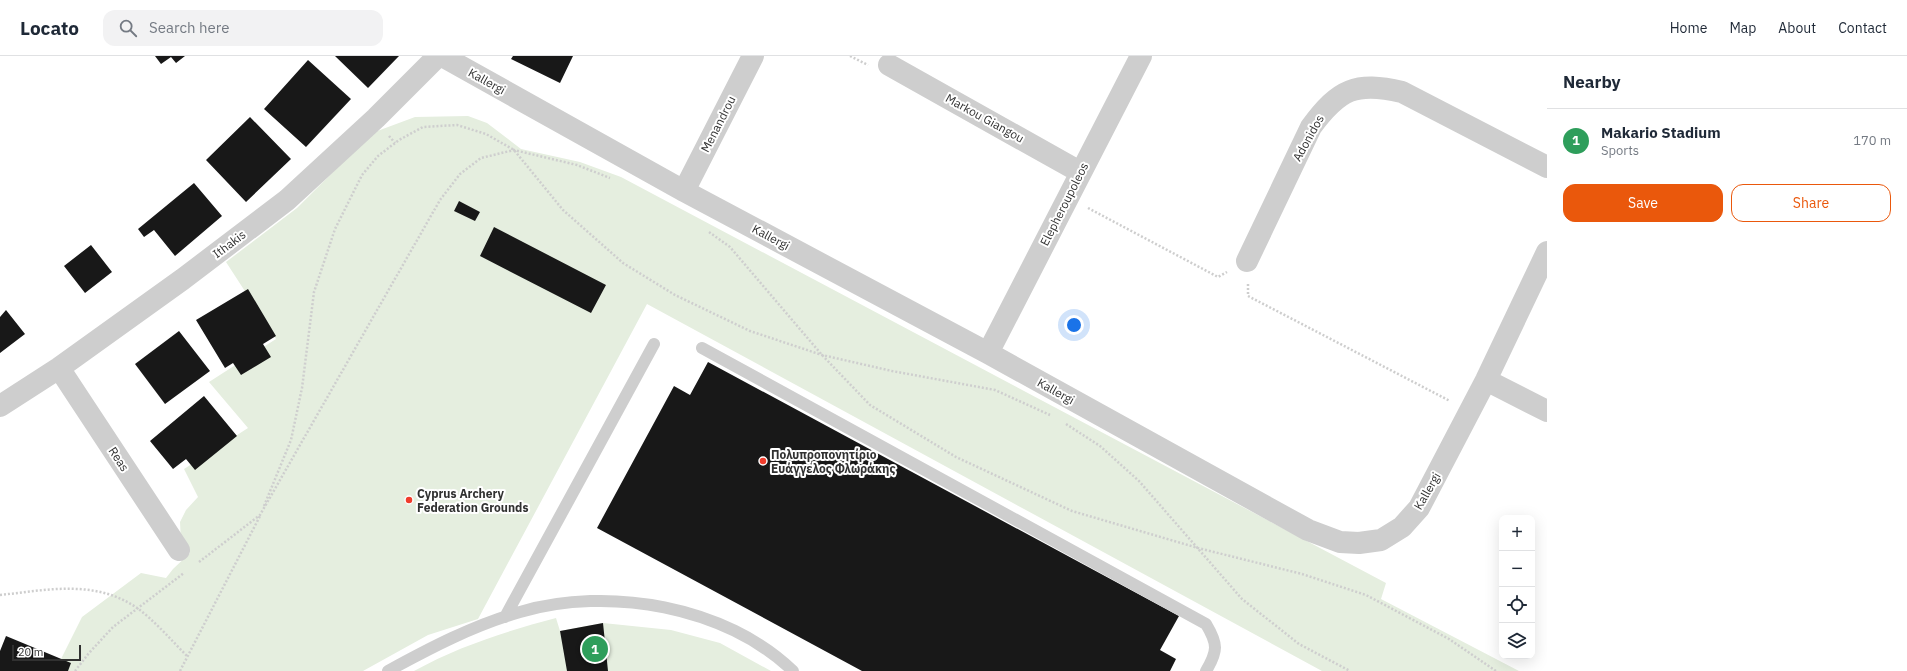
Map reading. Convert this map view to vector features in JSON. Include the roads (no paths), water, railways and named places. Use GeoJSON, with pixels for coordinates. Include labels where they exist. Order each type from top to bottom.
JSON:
{"type":"FeatureCollection","features":[{"type":"Feature","properties":{"kind":"street","name":"Ithakis"},"geometry":{"type":"LineString","coordinates":[[0,406],[59,368],[183,279],[287,200],[376,118],[438,56]]}},
{"type":"Feature","properties":{"kind":"street","name":"Kallergi"},"geometry":{"type":"LineString","coordinates":[[442,56],[684,191],[988,353],[1308,530],[1340,542],[1359,543],[1381,540],[1402,527],[1420,508],[1486,380],[1547,252]]}},
{"type":"Feature","properties":{"kind":"street","name":"Menandrou"},"geometry":{"type":"LineString","coordinates":[[684,191],[752,56]]}},
{"type":"Feature","properties":{"kind":"street","name":"Elepheroupoleos"},"geometry":{"type":"LineString","coordinates":[[988,353],[1141,56]]}},
{"type":"Feature","properties":{"kind":"street","name":"Markou Giangou"},"geometry":{"type":"LineString","coordinates":[[889,65],[1080,172]]}},
{"type":"Feature","properties":{"kind":"street","name":"Adonidos"},"geometry":{"type":"LineString","coordinates":[[1247,261],[1311,127],[1325,108],[1342,95],[1360,87],[1379,87],[1402,92],[1547,168]]}},
{"type":"Feature","properties":{"kind":"street","name":"Reas"},"geometry":{"type":"LineString","coordinates":[[59,368],[186,558]]}},
{"type":"Feature","properties":{"kind":"street"},"geometry":{"type":"LineString","coordinates":[[1486,380],[1547,411]]}},
{"type":"Feature","properties":{"kind":"lane"},"geometry":{"type":"LineString","coordinates":[[505,617],[654,344]]}},
{"type":"Feature","properties":{"kind":"lane"},"geometry":{"type":"LineString","coordinates":[[702,348],[1206,624],[1214,638],[1215,649],[1213,659],[1206,671]]}},
{"type":"Feature","properties":{"kind":"lane"},"geometry":{"type":"LineString","coordinates":[[388,671],[440,643],[522,611],[593,600],[620,601],[658,606],[688,613],[722,625],[754,641],[782,660],[793,671]]}},
{"type":"Feature","properties":{"kind":"place","name":"Πολυπροπονητίριο Ευάγγελος Φλωράκης"},"geometry":{"type":"Point","coordinates":[763,461]}},
{"type":"Feature","properties":{"kind":"place","name":"Cyprus Archery Federation Grounds"},"geometry":{"type":"Point","coordinates":[409,500]}},
{"type":"Feature","properties":{"kind":"place","name":"Makario Stadium"},"geometry":{"type":"Point","coordinates":[595,649]}}]}
